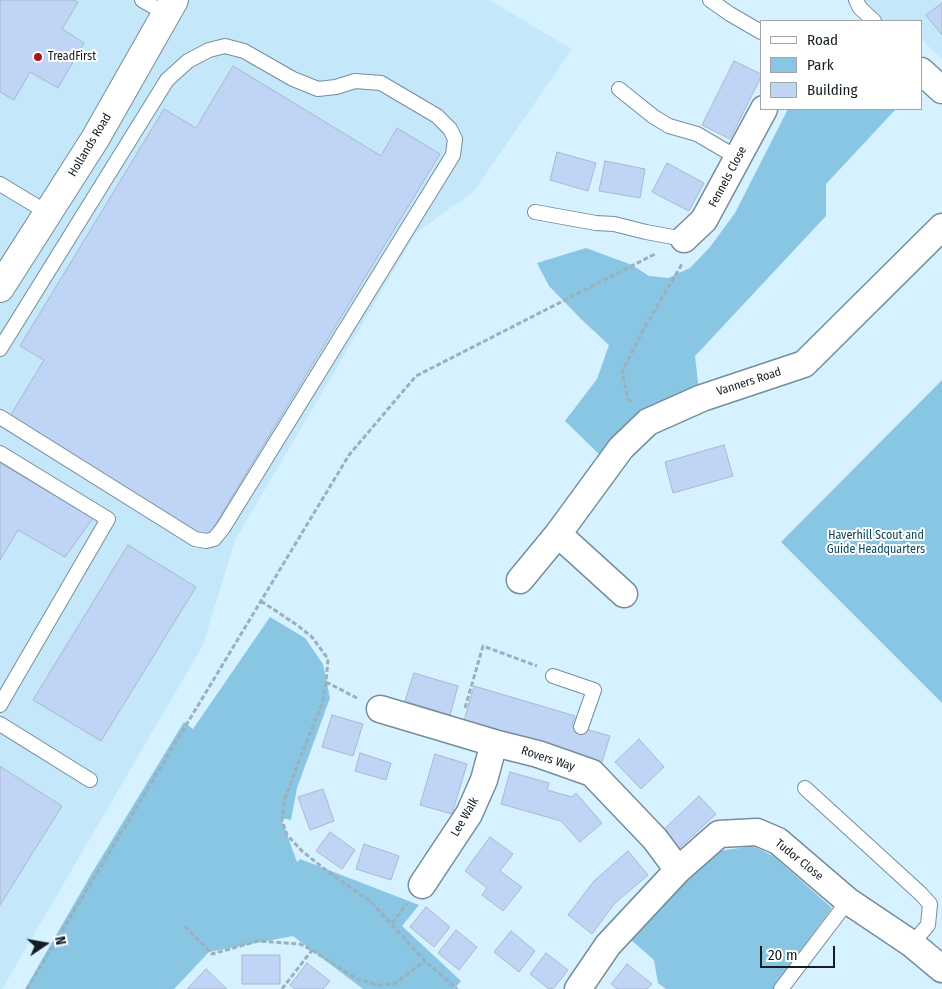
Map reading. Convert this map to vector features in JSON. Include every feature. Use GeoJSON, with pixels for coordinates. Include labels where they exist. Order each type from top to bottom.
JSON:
{"type":"FeatureCollection","features":[{"type":"Feature","properties":{"kind":"street","name":"Hollands Road"},"geometry":{"type":"LineString","coordinates":[[0,288],[95,139],[170,7]]}},
{"type":"Feature","properties":{"kind":"street","name":"Fennels Close"},"geometry":{"type":"LineString","coordinates":[[685,248],[704,220],[763,110]]}},
{"type":"Feature","properties":{"kind":"street","name":"Vanners Road"},"geometry":{"type":"LineString","coordinates":[[520,580],[558,534],[621,448],[648,422],[702,398],[804,364],[942,227]]}},
{"type":"Feature","properties":{"kind":"street"},"geometry":{"type":"LineString","coordinates":[[558,534],[624,594]]}},
{"type":"Feature","properties":{"kind":"street","name":"Rovers Way"},"geometry":{"type":"LineString","coordinates":[[380,709],[494,743],[538,754],[571,759],[592,773],[655,839],[678,870]]}},
{"type":"Feature","properties":{"kind":"street","name":"Lee Walk"},"geometry":{"type":"LineString","coordinates":[[422,885],[469,814],[484,780],[494,743]]}},
{"type":"Feature","properties":{"kind":"street","name":"Tudor Close"},"geometry":{"type":"LineString","coordinates":[[578,989],[608,945],[678,870],[719,834],[757,832],[778,841],[848,900],[912,944],[942,968]]}},
{"type":"Feature","properties":{"kind":"lane"},"geometry":{"type":"LineString","coordinates":[[142,0],[170,7]]}},
{"type":"Feature","properties":{"kind":"lane"},"geometry":{"type":"LineString","coordinates":[[710,0],[760,31]]}},
{"type":"Feature","properties":{"kind":"lane"},"geometry":{"type":"LineString","coordinates":[[856,0],[860,8],[873,20]]}},
{"type":"Feature","properties":{"kind":"lane"},"geometry":{"type":"LineString","coordinates":[[0,349],[167,80],[188,61],[209,50],[225,46],[244,51],[293,78],[318,89],[336,87],[356,81],[382,83],[437,116],[450,129],[455,139],[453,155],[223,528],[214,539],[206,541],[195,539],[0,417]]}},
{"type":"Feature","properties":{"kind":"lane"},"geometry":{"type":"LineString","coordinates":[[619,90],[669,126],[697,134],[738,158]]}},
{"type":"Feature","properties":{"kind":"lane"},"geometry":{"type":"LineString","coordinates":[[0,184],[48,214]]}},
{"type":"Feature","properties":{"kind":"lane"},"geometry":{"type":"LineString","coordinates":[[534,212],[596,223],[614,224],[646,232],[685,248]]}},
{"type":"Feature","properties":{"kind":"lane"},"geometry":{"type":"LineString","coordinates":[[0,453],[108,519],[0,705]]}},
{"type":"Feature","properties":{"kind":"lane"},"geometry":{"type":"LineString","coordinates":[[553,676],[594,690],[582,727]]}},
{"type":"Feature","properties":{"kind":"lane"},"geometry":{"type":"LineString","coordinates":[[0,724],[90,780]]}},
{"type":"Feature","properties":{"kind":"lane"},"geometry":{"type":"LineString","coordinates":[[805,788],[930,904],[928,925],[912,944]]}},
{"type":"Feature","properties":{"kind":"lane"},"geometry":{"type":"LineString","coordinates":[[781,989],[848,900]]}},
{"type":"Feature","properties":{"kind":"path"},"geometry":{"type":"LineString","coordinates":[[648,422],[628,398],[622,372],[685,248]]}},
{"type":"Feature","properties":{"kind":"path"},"geometry":{"type":"LineString","coordinates":[[27,989],[349,456],[416,376],[685,248]]}},
{"type":"Feature","properties":{"kind":"path"},"geometry":{"type":"LineString","coordinates":[[261,601],[312,637],[328,659],[322,704],[285,798],[282,820],[287,835],[302,851],[327,872],[371,902],[425,961],[456,989]]}},
{"type":"Feature","properties":{"kind":"path"},"geometry":{"type":"LineString","coordinates":[[458,732],[483,646],[551,671],[553,676]]}},
{"type":"Feature","properties":{"kind":"path"},"geometry":{"type":"LineString","coordinates":[[326,682],[380,709]]}},
{"type":"Feature","properties":{"kind":"path"},"geometry":{"type":"LineString","coordinates":[[186,926],[212,954],[258,941],[300,944],[356,979],[377,985],[394,984],[425,961]]}},
{"type":"Feature","properties":{"kind":"path"},"geometry":{"type":"LineString","coordinates":[[282,989],[312,950]]}},
{"type":"Feature","properties":{"kind":"shaded area"},"geometry":{"type":"Polygon","coordinates":[[[0,0],[489,0],[572,49],[474,191],[416,233],[235,540],[203,645],[2,989],[0,989],[0,0]]]}},
{"type":"Feature","properties":{"kind":"shaded area"},"geometry":{"type":"Polygon","coordinates":[[[846,0],[942,0],[942,59],[922,40],[922,20],[868,20],[846,0]]]}},
{"type":"Feature","properties":{"kind":"green space"},"geometry":{"type":"Polygon","coordinates":[[[787,110],[895,110],[826,184],[826,216],[695,356],[699,391],[602,457],[565,421],[597,379],[609,345],[549,286],[537,263],[586,248],[632,265],[649,276],[668,278],[690,268],[710,247],[735,213],[787,110]]]}},
{"type":"Feature","properties":{"kind":"green space","name":"Haverhill Scout and Guide Headquarters"},"geometry":{"type":"Polygon","coordinates":[[[942,380],[942,703],[781,542],[942,380]]]}},
{"type":"Feature","properties":{"kind":"green space"},"geometry":{"type":"Polygon","coordinates":[[[270,617],[305,638],[323,664],[330,698],[297,788],[291,820],[281,818],[297,862],[300,859],[419,905],[402,926],[461,981],[454,989],[363,989],[293,936],[209,952],[174,989],[25,989],[92,873],[184,722],[193,729],[270,617]]]}},
{"type":"Feature","properties":{"kind":"green space"},"geometry":{"type":"Polygon","coordinates":[[[753,846],[773,856],[832,908],[773,989],[666,989],[658,983],[654,960],[630,939],[684,882],[719,851],[753,846]]]}},
{"type":"Feature","properties":{"kind":"building","name":"TreadFirst"},"geometry":{"type":"Polygon","coordinates":[[[0,0],[74,0],[78,2],[62,29],[84,43],[58,88],[30,72],[14,100],[0,92],[0,0]]]}},
{"type":"Feature","properties":{"kind":"building"},"geometry":{"type":"Polygon","coordinates":[[[942,3],[942,35],[926,15],[942,3]]]}},
{"type":"Feature","properties":{"kind":"building"},"geometry":{"type":"Polygon","coordinates":[[[734,61],[760,74],[760,79],[730,139],[702,125],[734,61]]]}},
{"type":"Feature","properties":{"kind":"building"},"geometry":{"type":"Polygon","coordinates":[[[233,66],[381,156],[397,128],[440,154],[207,538],[9,418],[44,360],[20,346],[164,109],[196,128],[233,66]]]}},
{"type":"Feature","properties":{"kind":"building"},"geometry":{"type":"Polygon","coordinates":[[[557,152],[596,163],[588,191],[550,180],[557,152]]]}},
{"type":"Feature","properties":{"kind":"building"},"geometry":{"type":"Polygon","coordinates":[[[605,161],[645,169],[640,198],[599,191],[605,161]]]}},
{"type":"Feature","properties":{"kind":"building"},"geometry":{"type":"Polygon","coordinates":[[[667,163],[704,183],[689,211],[652,192],[667,163]]]}},
{"type":"Feature","properties":{"kind":"building"},"geometry":{"type":"Polygon","coordinates":[[[724,445],[733,476],[673,493],[665,462],[724,445]]]}},
{"type":"Feature","properties":{"kind":"building"},"geometry":{"type":"Polygon","coordinates":[[[0,463],[93,518],[65,557],[18,530],[0,560],[0,463]]]}},
{"type":"Feature","properties":{"kind":"building"},"geometry":{"type":"Polygon","coordinates":[[[128,545],[196,587],[101,741],[33,700],[128,545]]]}},
{"type":"Feature","properties":{"kind":"building"},"geometry":{"type":"Polygon","coordinates":[[[414,673],[458,686],[450,715],[405,701],[414,673]]]}},
{"type":"Feature","properties":{"kind":"building"},"geometry":{"type":"Polygon","coordinates":[[[474,686],[575,716],[572,725],[610,736],[602,762],[464,721],[474,686]]]}},
{"type":"Feature","properties":{"kind":"building"},"geometry":{"type":"Polygon","coordinates":[[[332,715],[363,724],[353,756],[322,747],[332,715]]]}},
{"type":"Feature","properties":{"kind":"building"},"geometry":{"type":"Polygon","coordinates":[[[639,739],[664,767],[641,789],[615,762],[639,739]]]}},
{"type":"Feature","properties":{"kind":"building"},"geometry":{"type":"Polygon","coordinates":[[[360,753],[391,763],[386,780],[355,771],[360,753]]]}},
{"type":"Feature","properties":{"kind":"building"},"geometry":{"type":"Polygon","coordinates":[[[435,754],[467,764],[452,814],[420,805],[435,754]]]}},
{"type":"Feature","properties":{"kind":"building"},"geometry":{"type":"Polygon","coordinates":[[[0,768],[62,806],[0,905],[0,768]]]}},
{"type":"Feature","properties":{"kind":"building"},"geometry":{"type":"Polygon","coordinates":[[[510,772],[549,783],[547,790],[572,797],[576,793],[602,823],[580,842],[561,821],[501,804],[510,772]]]}},
{"type":"Feature","properties":{"kind":"building"},"geometry":{"type":"Polygon","coordinates":[[[323,789],[334,821],[310,830],[298,797],[323,789]]]}},
{"type":"Feature","properties":{"kind":"building"},"geometry":{"type":"Polygon","coordinates":[[[699,796],[716,814],[677,850],[661,832],[699,796]]]}},
{"type":"Feature","properties":{"kind":"building"},"geometry":{"type":"Polygon","coordinates":[[[330,832],[355,850],[342,869],[316,851],[330,832]]]}},
{"type":"Feature","properties":{"kind":"building"},"geometry":{"type":"Polygon","coordinates":[[[490,837],[513,854],[500,871],[522,887],[503,911],[482,895],[487,888],[465,871],[490,837]]]}},
{"type":"Feature","properties":{"kind":"building"},"geometry":{"type":"Polygon","coordinates":[[[364,844],[399,856],[391,880],[356,869],[364,844]]]}},
{"type":"Feature","properties":{"kind":"building"},"geometry":{"type":"Polygon","coordinates":[[[628,851],[648,875],[615,903],[592,934],[568,915],[594,881],[628,851]]]}},
{"type":"Feature","properties":{"kind":"building"},"geometry":{"type":"Polygon","coordinates":[[[426,907],[450,927],[434,947],[410,927],[426,907]]]}},
{"type":"Feature","properties":{"kind":"building"},"geometry":{"type":"Polygon","coordinates":[[[456,930],[477,947],[459,970],[438,953],[456,930]]]}},
{"type":"Feature","properties":{"kind":"building"},"geometry":{"type":"Polygon","coordinates":[[[511,931],[535,951],[519,972],[494,952],[511,931]]]}},
{"type":"Feature","properties":{"kind":"building"},"geometry":{"type":"Polygon","coordinates":[[[546,953],[568,970],[553,989],[549,989],[530,974],[546,953]]]}},
{"type":"Feature","properties":{"kind":"building"},"geometry":{"type":"Polygon","coordinates":[[[242,955],[280,955],[280,984],[242,984],[242,955]]]}},
{"type":"Feature","properties":{"kind":"building"},"geometry":{"type":"Polygon","coordinates":[[[307,963],[330,981],[323,989],[295,989],[290,985],[307,963]]]}},
{"type":"Feature","properties":{"kind":"building"},"geometry":{"type":"Polygon","coordinates":[[[627,964],[652,984],[647,989],[617,989],[611,984],[627,964]]]}},
{"type":"Feature","properties":{"kind":"building"},"geometry":{"type":"Polygon","coordinates":[[[206,969],[227,989],[187,989],[206,969]]]}},
{"type":"Feature","properties":{"kind":"place","name":"TreadFirst"},"geometry":{"type":"Point","coordinates":[38,57]}}]}
